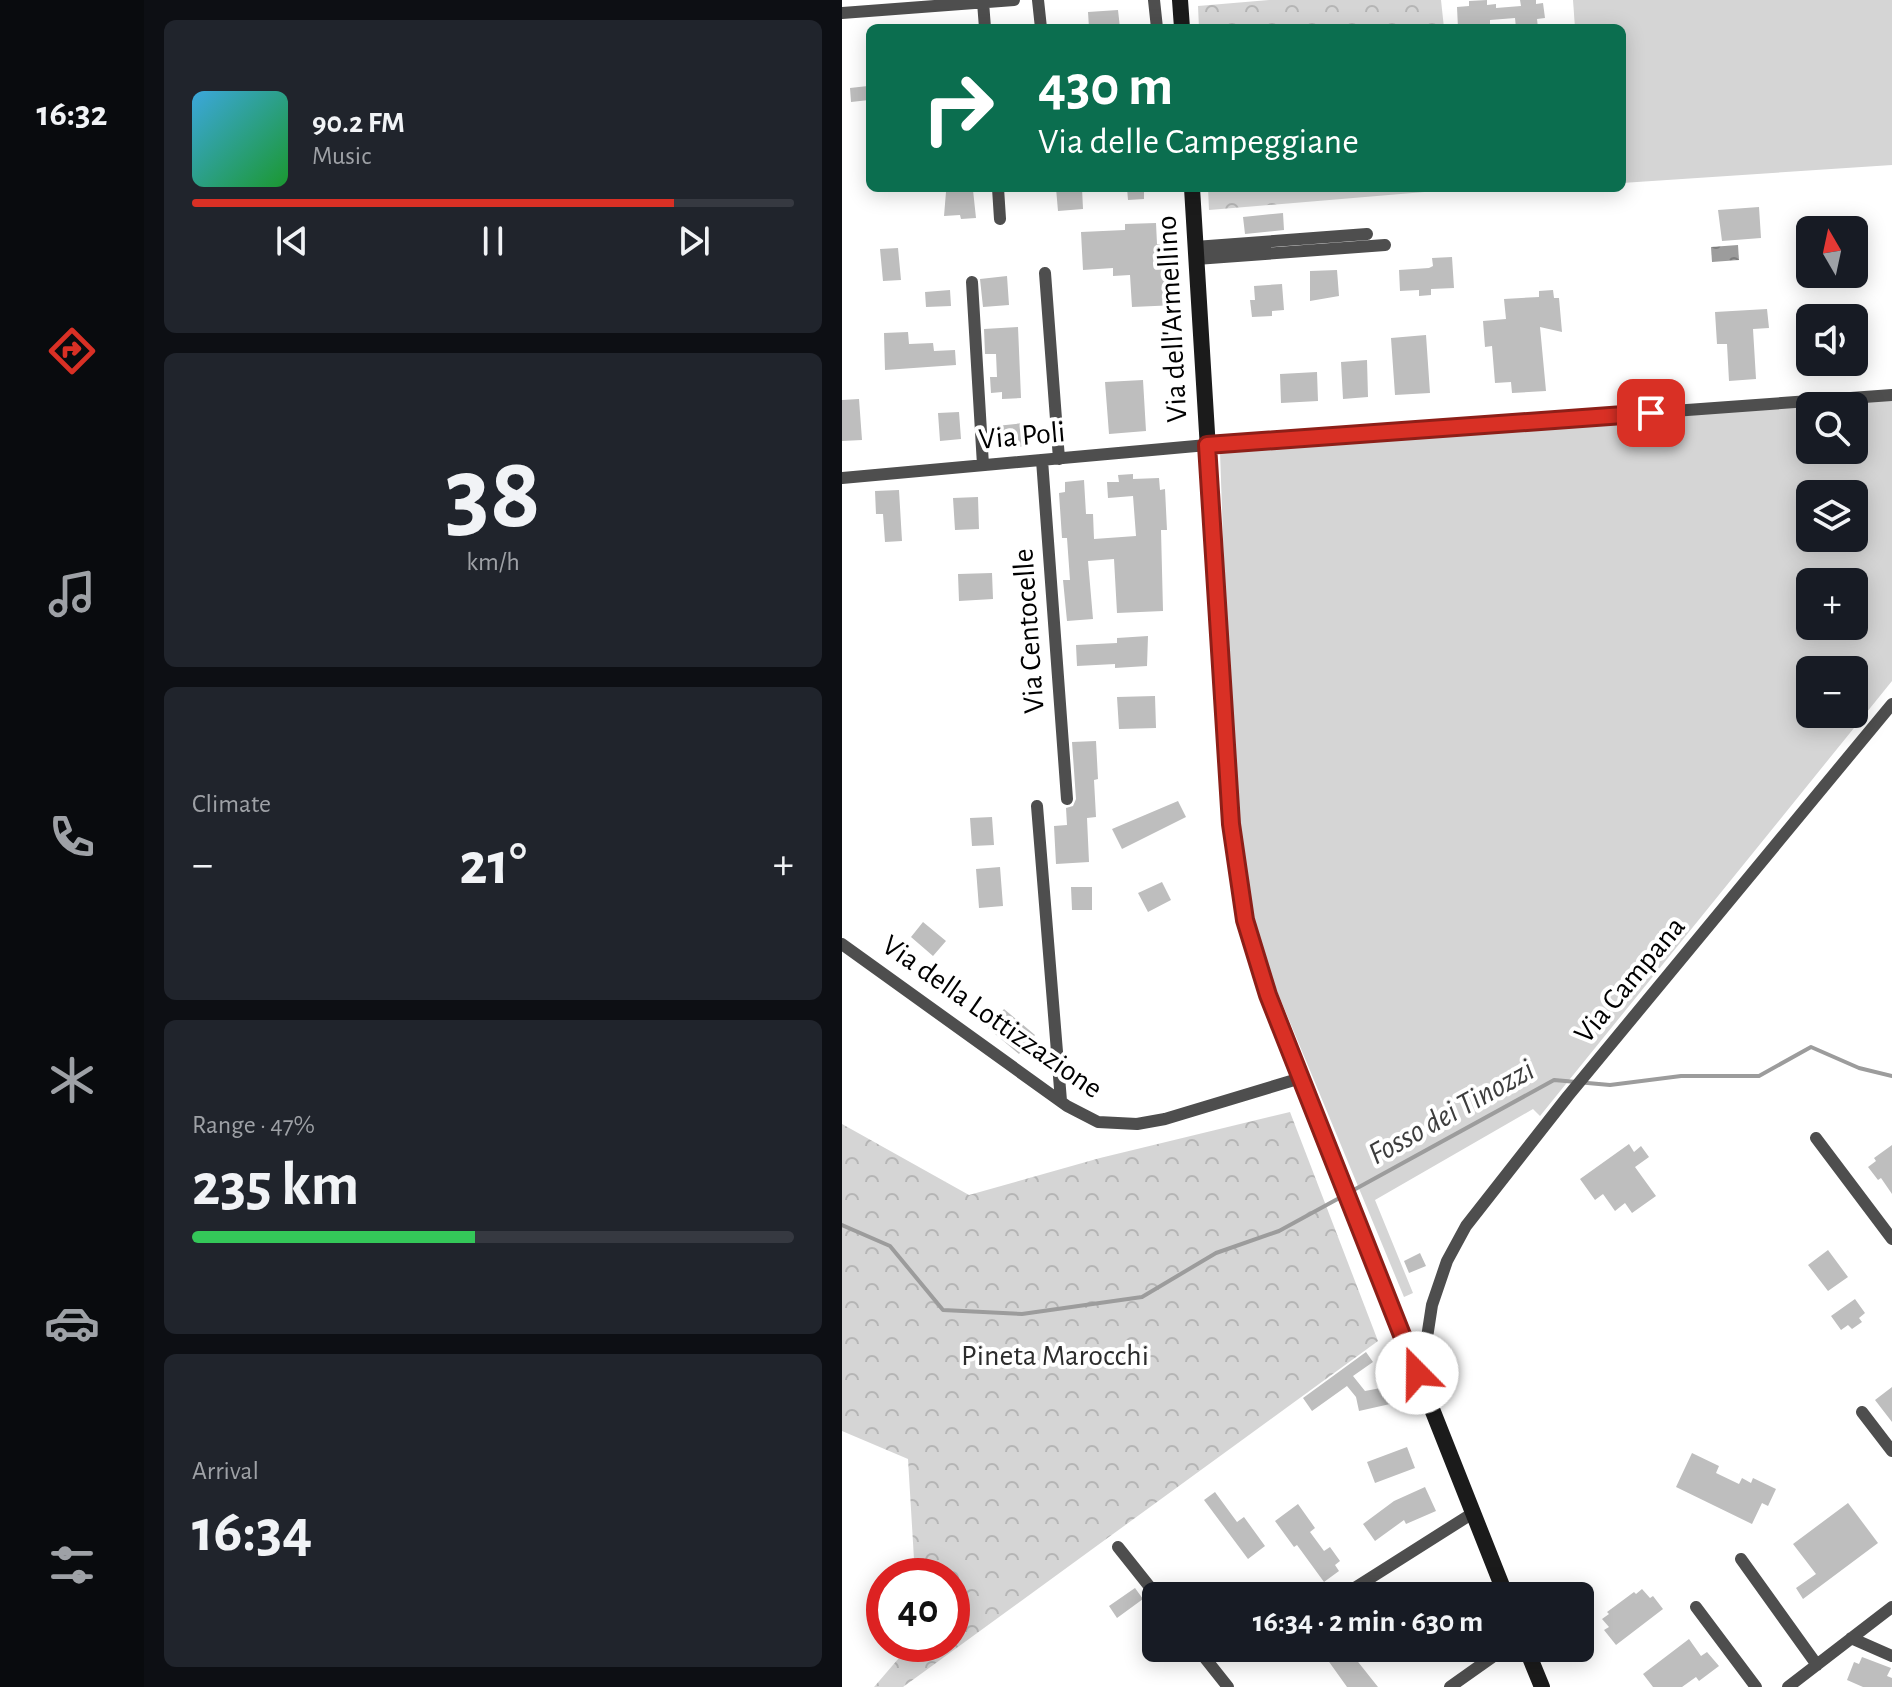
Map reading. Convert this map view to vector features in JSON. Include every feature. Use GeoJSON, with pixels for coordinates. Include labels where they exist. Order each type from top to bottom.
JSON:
{"type":"FeatureCollection","features":[{"type":"Feature","properties":{"kind":"street"},"geometry":{"type":"LineString","coordinates":[[842,13],[898,4],[1014,0]]}},
{"type":"Feature","properties":{"kind":"street"},"geometry":{"type":"LineString","coordinates":[[1038,0],[1041,24]]}},
{"type":"Feature","properties":{"kind":"street"},"geometry":{"type":"LineString","coordinates":[[1154,0],[1157,24]]}},
{"type":"Feature","properties":{"kind":"street"},"geometry":{"type":"LineString","coordinates":[[1180,0],[1182,24]]}},
{"type":"Feature","properties":{"kind":"street"},"geometry":{"type":"LineString","coordinates":[[983,2],[985,24]]}},
{"type":"Feature","properties":{"kind":"street"},"geometry":{"type":"LineString","coordinates":[[998,192],[1000,219]]}},
{"type":"Feature","properties":{"kind":"street","name":"Via dell'Armellino"},"geometry":{"type":"LineString","coordinates":[[1192,192],[1228,783],[1237,877],[1252,946],[1353,1213],[1500,1582]]}},
{"type":"Feature","properties":{"kind":"street"},"geometry":{"type":"LineString","coordinates":[[1196,253],[1367,234]]}},
{"type":"Feature","properties":{"kind":"street"},"geometry":{"type":"LineString","coordinates":[[1196,253],[1385,245]]}},
{"type":"Feature","properties":{"kind":"street"},"geometry":{"type":"LineString","coordinates":[[1045,273],[1059,459]]}},
{"type":"Feature","properties":{"kind":"street"},"geometry":{"type":"LineString","coordinates":[[972,282],[983,465]]}},
{"type":"Feature","properties":{"kind":"street","name":"Via Poli"},"geometry":{"type":"LineString","coordinates":[[842,478],[1207,445],[1892,395]]}},
{"type":"Feature","properties":{"kind":"street","name":"Via Centocelle"},"geometry":{"type":"LineString","coordinates":[[1042,460],[1067,799]]}},
{"type":"Feature","properties":{"kind":"street","name":"Via Campana"},"geometry":{"type":"LineString","coordinates":[[1427,1400],[1429,1321],[1447,1261],[1479,1208],[1892,704]]}},
{"type":"Feature","properties":{"kind":"street"},"geometry":{"type":"LineString","coordinates":[[1037,806],[1061,1101]]}},
{"type":"Feature","properties":{"kind":"street","name":"Via della Lottizzazione"},"geometry":{"type":"LineString","coordinates":[[842,944],[1092,1120],[1114,1125],[1155,1122],[1301,1078]]}},
{"type":"Feature","properties":{"kind":"street"},"geometry":{"type":"LineString","coordinates":[[1816,1138],[1892,1239]]}},
{"type":"Feature","properties":{"kind":"street"},"geometry":{"type":"LineString","coordinates":[[1862,1412],[1892,1451]]}},
{"type":"Feature","properties":{"kind":"street"},"geometry":{"type":"LineString","coordinates":[[1364,1582],[1473,1513]]}},
{"type":"Feature","properties":{"kind":"street"},"geometry":{"type":"LineString","coordinates":[[1118,1547],[1146,1582]]}},
{"type":"Feature","properties":{"kind":"street"},"geometry":{"type":"LineString","coordinates":[[1741,1559],[1817,1665]]}},
{"type":"Feature","properties":{"kind":"street"},"geometry":{"type":"LineString","coordinates":[[1696,1607],[1756,1687]]}},
{"type":"Feature","properties":{"kind":"street"},"geometry":{"type":"LineString","coordinates":[[1788,1687],[1892,1607]]}},
{"type":"Feature","properties":{"kind":"street"},"geometry":{"type":"LineString","coordinates":[[1851,1638],[1892,1656]]}},
{"type":"Feature","properties":{"kind":"street"},"geometry":{"type":"LineString","coordinates":[[1208,1662],[1228,1687]]}},
{"type":"Feature","properties":{"kind":"street"},"geometry":{"type":"LineString","coordinates":[[1450,1687],[1485,1662]]}},
{"type":"Feature","properties":{"kind":"street"},"geometry":{"type":"LineString","coordinates":[[1532,1662],[1542,1687]]}},
{"type":"Feature","properties":{"kind":"green space"},"geometry":{"type":"Polygon","coordinates":[[[1269,0],[1441,0],[1444,24],[1199,24],[1198,6],[1269,0]]]}},
{"type":"Feature","properties":{"kind":"green space"},"geometry":{"type":"Polygon","coordinates":[[[1573,0],[1892,0],[1892,165],[1626,183],[1626,24],[1575,24],[1573,0]]]}},
{"type":"Feature","properties":{"kind":"green space"},"geometry":{"type":"Polygon","coordinates":[[[1208,192],[1424,192],[1209,210],[1208,192]]]}},
{"type":"Feature","properties":{"kind":"green space"},"geometry":{"type":"Polygon","coordinates":[[[1892,399],[1892,681],[1868,711],[1868,656],[1796,656],[1796,728],[1854,728],[1540,1116],[1533,1109],[1375,1200],[1413,1293],[1404,1297],[1255,938],[1233,822],[1220,452],[1796,407],[1796,464],[1868,464],[1868,401],[1892,399]]]}},
{"type":"Feature","properties":{"kind":"green space","name":"Pineta Marocchi"},"geometry":{"type":"Polygon","coordinates":[[[1290,1112],[1378,1341],[970,1638],[970,1558],[914,1558],[908,1459],[842,1431],[842,1124],[969,1195],[1100,1158],[1290,1112]]]}},
{"type":"Feature","properties":{"kind":"green space","name":"Pineta Marocchi"},"geometry":{"type":"Polygon","coordinates":[[[896,1662],[937,1662],[903,1687],[874,1687],[896,1662]]]}},
{"type":"Feature","properties":{"kind":"water"},"geometry":{"type":"Polygon","coordinates":[[[1738,245],[1739,260],[1712,262],[1711,247],[1738,245]]]}},
{"type":"Feature","properties":{"kind":"building"},"geometry":{"type":"Polygon","coordinates":[[[1487,0],[1487,5],[1496,4],[1496,8],[1521,6],[1520,0],[1536,0],[1536,4],[1543,3],[1545,18],[1537,19],[1538,24],[1516,24],[1515,18],[1490,20],[1490,24],[1458,24],[1457,7],[1469,6],[1469,1],[1487,0]]]}},
{"type":"Feature","properties":{"kind":"building"},"geometry":{"type":"Polygon","coordinates":[[[1118,10],[1120,24],[1089,24],[1088,12],[1118,10]]]}},
{"type":"Feature","properties":{"kind":"building"},"geometry":{"type":"Polygon","coordinates":[[[866,86],[866,100],[851,102],[850,88],[866,86]]]}},
{"type":"Feature","properties":{"kind":"building"},"geometry":{"type":"Polygon","coordinates":[[[946,192],[973,192],[976,218],[944,216],[946,192]]]}},
{"type":"Feature","properties":{"kind":"building"},"geometry":{"type":"Polygon","coordinates":[[[1056,192],[1082,192],[1083,209],[1058,211],[1056,192]]]}},
{"type":"Feature","properties":{"kind":"building"},"geometry":{"type":"Polygon","coordinates":[[[1127,192],[1144,192],[1144,199],[1128,200],[1127,192]]]}},
{"type":"Feature","properties":{"kind":"building"},"geometry":{"type":"Polygon","coordinates":[[[1759,207],[1761,238],[1722,241],[1718,210],[1759,207]]]}},
{"type":"Feature","properties":{"kind":"building"},"geometry":{"type":"Polygon","coordinates":[[[1283,213],[1284,230],[1245,234],[1243,217],[1283,213]]]}},
{"type":"Feature","properties":{"kind":"building"},"geometry":{"type":"Polygon","coordinates":[[[1156,223],[1157,244],[1165,244],[1167,255],[1175,251],[1177,305],[1132,307],[1130,275],[1113,276],[1113,268],[1083,270],[1081,232],[1125,230],[1125,224],[1156,223]]]}},
{"type":"Feature","properties":{"kind":"building"},"geometry":{"type":"Polygon","coordinates":[[[898,248],[901,280],[883,281],[880,249],[898,248]]]}},
{"type":"Feature","properties":{"kind":"building"},"geometry":{"type":"Polygon","coordinates":[[[1452,257],[1454,288],[1431,289],[1431,295],[1419,296],[1419,290],[1400,291],[1399,270],[1429,268],[1433,266],[1432,258],[1452,257]]]}},
{"type":"Feature","properties":{"kind":"building"},"geometry":{"type":"Polygon","coordinates":[[[1337,270],[1339,296],[1310,301],[1310,271],[1337,270]]]}},
{"type":"Feature","properties":{"kind":"building"},"geometry":{"type":"Polygon","coordinates":[[[1007,276],[1009,305],[983,307],[980,279],[1007,276]]]}},
{"type":"Feature","properties":{"kind":"building"},"geometry":{"type":"Polygon","coordinates":[[[1282,284],[1284,310],[1272,311],[1272,316],[1252,317],[1250,300],[1255,300],[1254,286],[1282,284]]]}},
{"type":"Feature","properties":{"kind":"building"},"geometry":{"type":"Polygon","coordinates":[[[950,290],[951,306],[926,307],[925,292],[950,290]]]}},
{"type":"Feature","properties":{"kind":"building"},"geometry":{"type":"Polygon","coordinates":[[[1553,290],[1554,298],[1559,298],[1562,332],[1540,327],[1546,391],[1512,393],[1511,382],[1495,383],[1492,346],[1485,347],[1483,321],[1506,319],[1504,299],[1539,297],[1539,291],[1553,290]]]}},
{"type":"Feature","properties":{"kind":"building"},"geometry":{"type":"Polygon","coordinates":[[[1767,309],[1769,328],[1753,329],[1756,379],[1729,381],[1727,344],[1717,344],[1715,312],[1767,309]]]}},
{"type":"Feature","properties":{"kind":"building"},"geometry":{"type":"Polygon","coordinates":[[[1018,327],[1021,398],[1002,399],[1002,392],[991,393],[990,377],[997,377],[996,354],[985,354],[984,329],[1018,327]]]}},
{"type":"Feature","properties":{"kind":"building"},"geometry":{"type":"Polygon","coordinates":[[[908,332],[909,344],[933,343],[934,351],[955,350],[956,365],[885,370],[884,333],[908,332]]]}},
{"type":"Feature","properties":{"kind":"building"},"geometry":{"type":"Polygon","coordinates":[[[1426,335],[1430,393],[1395,395],[1391,338],[1426,335]]]}},
{"type":"Feature","properties":{"kind":"building"},"geometry":{"type":"Polygon","coordinates":[[[1367,360],[1368,397],[1343,399],[1341,362],[1367,360]]]}},
{"type":"Feature","properties":{"kind":"building"},"geometry":{"type":"Polygon","coordinates":[[[1317,372],[1318,401],[1281,403],[1280,374],[1317,372]]]}},
{"type":"Feature","properties":{"kind":"building"},"geometry":{"type":"Polygon","coordinates":[[[1143,380],[1146,431],[1109,434],[1105,382],[1143,380]]]}},
{"type":"Feature","properties":{"kind":"building"},"geometry":{"type":"Polygon","coordinates":[[[859,399],[862,440],[842,441],[842,400],[859,399]]]}},
{"type":"Feature","properties":{"kind":"building"},"geometry":{"type":"Polygon","coordinates":[[[959,412],[961,439],[940,441],[938,413],[959,412]]]}},
{"type":"Feature","properties":{"kind":"building"},"geometry":{"type":"Polygon","coordinates":[[[1024,423],[1026,446],[1007,448],[1006,442],[997,443],[996,426],[1024,423]]]}},
{"type":"Feature","properties":{"kind":"building"},"geometry":{"type":"Polygon","coordinates":[[[1133,474],[1133,479],[1159,478],[1160,490],[1165,489],[1167,530],[1161,530],[1163,611],[1117,613],[1114,559],[1088,561],[1093,619],[1067,621],[1063,580],[1070,580],[1067,538],[1062,538],[1059,493],[1065,492],[1065,482],[1084,480],[1086,514],[1093,514],[1094,539],[1136,536],[1133,496],[1108,498],[1107,482],[1119,482],[1118,475],[1133,474]]]}},
{"type":"Feature","properties":{"kind":"building"},"geometry":{"type":"Polygon","coordinates":[[[899,490],[902,541],[885,542],[883,514],[876,514],[875,491],[899,490]]]}},
{"type":"Feature","properties":{"kind":"building"},"geometry":{"type":"Polygon","coordinates":[[[978,497],[979,529],[955,530],[953,498],[978,497]]]}},
{"type":"Feature","properties":{"kind":"building"},"geometry":{"type":"Polygon","coordinates":[[[992,573],[993,599],[959,601],[958,574],[992,573]]]}},
{"type":"Feature","properties":{"kind":"building"},"geometry":{"type":"Polygon","coordinates":[[[1148,636],[1147,666],[1077,666],[1076,645],[1117,643],[1117,638],[1148,636]]]}},
{"type":"Feature","properties":{"kind":"building"},"geometry":{"type":"Polygon","coordinates":[[[1155,696],[1156,728],[1119,729],[1117,697],[1155,696]]]}},
{"type":"Feature","properties":{"kind":"building"},"geometry":{"type":"Polygon","coordinates":[[[1096,741],[1096,817],[1087,818],[1089,862],[1056,864],[1054,826],[1067,825],[1066,808],[1073,806],[1076,799],[1072,742],[1096,741]]]}},
{"type":"Feature","properties":{"kind":"building"},"geometry":{"type":"Polygon","coordinates":[[[1178,801],[1186,817],[1122,849],[1112,829],[1178,801]]]}},
{"type":"Feature","properties":{"kind":"building"},"geometry":{"type":"Polygon","coordinates":[[[992,817],[994,845],[972,846],[970,818],[992,817]]]}},
{"type":"Feature","properties":{"kind":"building"},"geometry":{"type":"Polygon","coordinates":[[[1000,867],[1003,906],[979,908],[976,869],[1000,867]]]}},
{"type":"Feature","properties":{"kind":"building"},"geometry":{"type":"Polygon","coordinates":[[[1162,882],[1171,900],[1148,912],[1138,893],[1162,882]]]}},
{"type":"Feature","properties":{"kind":"building"},"geometry":{"type":"Polygon","coordinates":[[[1071,887],[1092,887],[1092,910],[1072,910],[1071,887]]]}},
{"type":"Feature","properties":{"kind":"building"},"geometry":{"type":"Polygon","coordinates":[[[923,922],[946,941],[933,956],[911,937],[923,922]]]}},
{"type":"Feature","properties":{"kind":"building"},"geometry":{"type":"Polygon","coordinates":[[[1004,1009],[1035,1035],[1019,1054],[988,1028],[1004,1009]]]}},
{"type":"Feature","properties":{"kind":"building"},"geometry":{"type":"Polygon","coordinates":[[[1629,1144],[1634,1152],[1641,1146],[1649,1157],[1635,1167],[1656,1196],[1632,1213],[1625,1203],[1615,1211],[1603,1194],[1595,1200],[1580,1179],[1629,1144]]]}},
{"type":"Feature","properties":{"kind":"building"},"geometry":{"type":"Polygon","coordinates":[[[1892,1145],[1892,1194],[1881,1178],[1878,1180],[1868,1167],[1876,1161],[1874,1158],[1892,1145]]]}},
{"type":"Feature","properties":{"kind":"building"},"geometry":{"type":"Polygon","coordinates":[[[1828,1250],[1848,1277],[1828,1291],[1808,1265],[1828,1250]]]}},
{"type":"Feature","properties":{"kind":"building"},"geometry":{"type":"Polygon","coordinates":[[[1420,1253],[1426,1266],[1409,1273],[1404,1261],[1420,1253]]]}},
{"type":"Feature","properties":{"kind":"building"},"geometry":{"type":"Polygon","coordinates":[[[1855,1299],[1865,1313],[1859,1318],[1862,1322],[1852,1329],[1848,1325],[1841,1330],[1831,1316],[1855,1299]]]}},
{"type":"Feature","properties":{"kind":"building"},"geometry":{"type":"Polygon","coordinates":[[[1366,1352],[1373,1362],[1353,1376],[1365,1391],[1396,1385],[1399,1402],[1359,1411],[1356,1397],[1347,1386],[1312,1411],[1303,1398],[1366,1352]]]}},
{"type":"Feature","properties":{"kind":"building"},"geometry":{"type":"Polygon","coordinates":[[[1892,1387],[1892,1422],[1875,1400],[1892,1387]]]}},
{"type":"Feature","properties":{"kind":"building"},"geometry":{"type":"Polygon","coordinates":[[[1407,1447],[1415,1468],[1375,1483],[1367,1462],[1407,1447]]]}},
{"type":"Feature","properties":{"kind":"building"},"geometry":{"type":"Polygon","coordinates":[[[1692,1453],[1719,1466],[1716,1473],[1739,1484],[1742,1478],[1751,1483],[1753,1478],[1776,1489],[1768,1506],[1762,1503],[1752,1524],[1676,1487],[1692,1453]]]}},
{"type":"Feature","properties":{"kind":"building"},"geometry":{"type":"Polygon","coordinates":[[[1425,1487],[1436,1511],[1406,1524],[1404,1520],[1375,1541],[1363,1524],[1394,1501],[1425,1487]]]}},
{"type":"Feature","properties":{"kind":"building"},"geometry":{"type":"Polygon","coordinates":[[[1215,1492],[1237,1522],[1244,1517],[1265,1546],[1248,1559],[1204,1500],[1215,1492]]]}},
{"type":"Feature","properties":{"kind":"building"},"geometry":{"type":"Polygon","coordinates":[[[1848,1503],[1878,1543],[1803,1599],[1796,1588],[1816,1574],[1793,1544],[1848,1503]]]}},
{"type":"Feature","properties":{"kind":"building"},"geometry":{"type":"Polygon","coordinates":[[[1298,1504],[1315,1528],[1310,1532],[1324,1551],[1330,1547],[1340,1561],[1335,1565],[1339,1571],[1324,1582],[1275,1521],[1298,1504]]]}},
{"type":"Feature","properties":{"kind":"building"},"geometry":{"type":"Polygon","coordinates":[[[1135,1588],[1142,1598],[1117,1618],[1109,1606],[1135,1588]]]}},
{"type":"Feature","properties":{"kind":"building"},"geometry":{"type":"Polygon","coordinates":[[[1642,1589],[1650,1598],[1653,1596],[1663,1609],[1616,1645],[1604,1630],[1609,1627],[1602,1619],[1609,1614],[1607,1612],[1642,1589]]]}},
{"type":"Feature","properties":{"kind":"building"},"geometry":{"type":"Polygon","coordinates":[[[1689,1639],[1701,1656],[1707,1652],[1719,1666],[1699,1681],[1696,1677],[1682,1687],[1653,1687],[1643,1674],[1689,1639]]]}},
{"type":"Feature","properties":{"kind":"building"},"geometry":{"type":"Polygon","coordinates":[[[1862,1657],[1891,1668],[1887,1676],[1892,1678],[1892,1687],[1863,1687],[1847,1680],[1854,1662],[1859,1664],[1862,1657]]]}},
{"type":"Feature","properties":{"kind":"building"},"geometry":{"type":"Polygon","coordinates":[[[1329,1662],[1358,1662],[1378,1687],[1347,1687],[1329,1662]]]}},
{"type":"Feature","properties":{"kind":"waterway","name":"Fosso dei Tinozzi"},"geometry":{"type":"LineString","coordinates":[[1350,1192],[1554,1080],[1610,1085],[1681,1076],[1759,1076],[1811,1047],[1859,1068],[1892,1076]]}},
{"type":"Feature","properties":{"kind":"waterway","name":"Fosso dei Tinozzi"},"geometry":{"type":"LineString","coordinates":[[842,1225],[890,1246],[943,1310],[1022,1314],[1142,1297],[1216,1253],[1279,1231],[1343,1196]]}},
{"type":"Feature","properties":{"kind":"route"},"geometry":{"type":"LineString","coordinates":[[1417,1373],[1268,995],[1245,920],[1231,824],[1207,445],[1651,413]]}}]}
